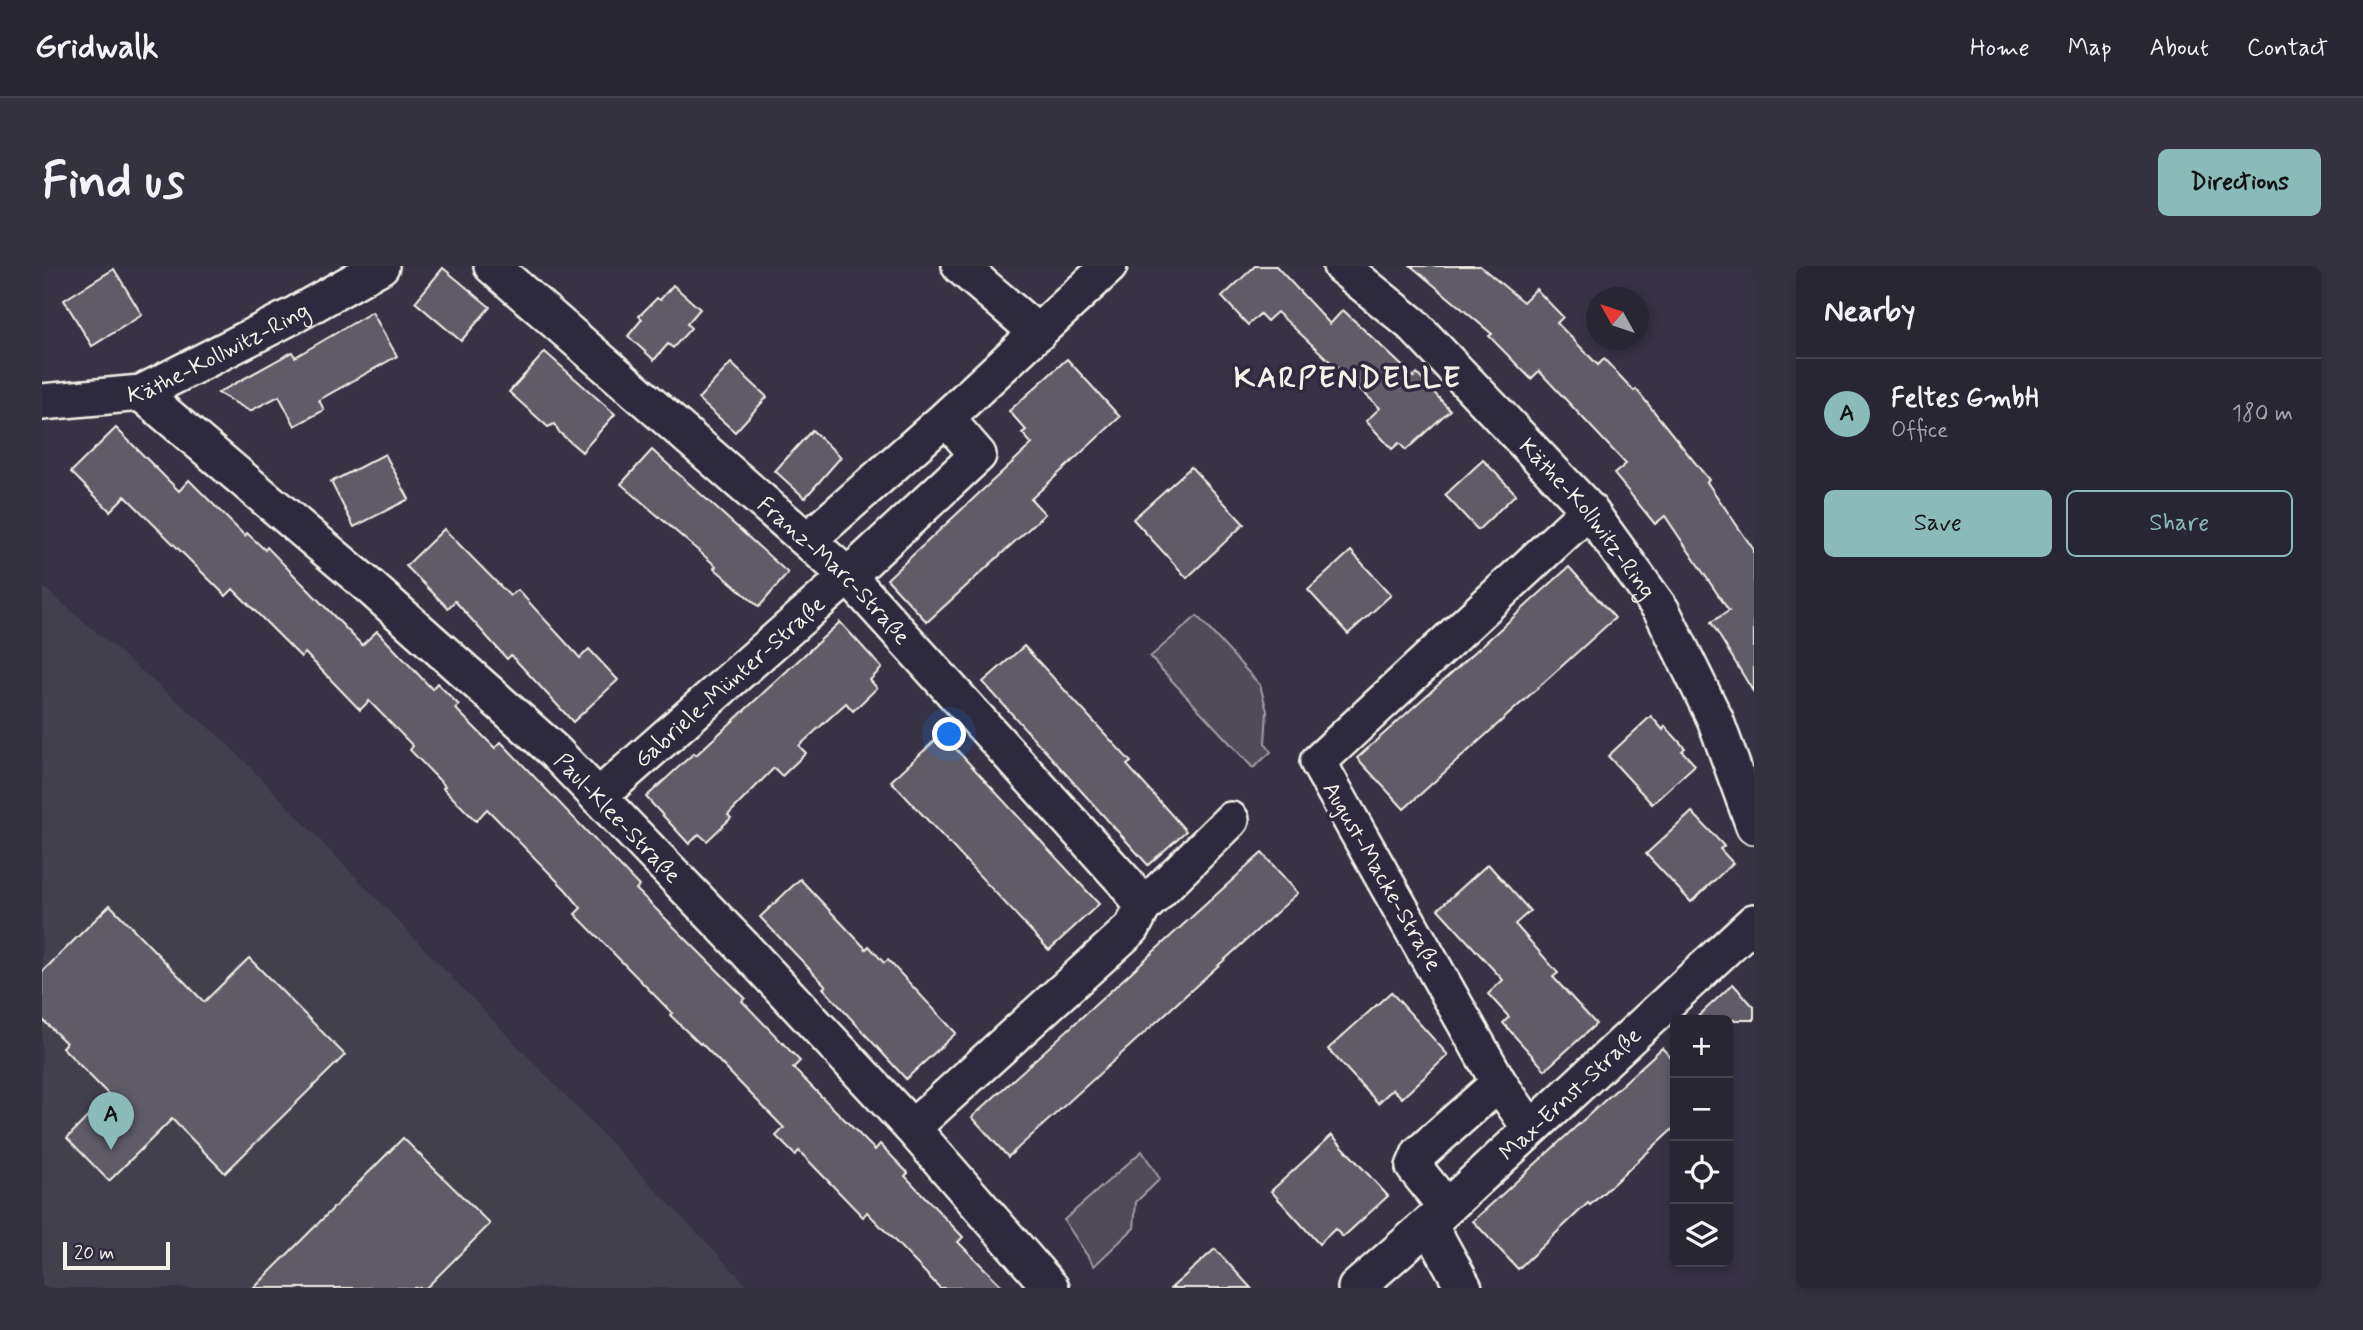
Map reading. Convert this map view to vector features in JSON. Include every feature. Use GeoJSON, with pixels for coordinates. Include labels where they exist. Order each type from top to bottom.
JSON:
{"type":"FeatureCollection","features":[{"type":"Feature","properties":{"kind":"street","name":"Käthe-Kollwitz-Ring"},"geometry":{"type":"LineString","coordinates":[[42,402],[141,393],[296,314],[381,266]]}},
{"type":"Feature","properties":{"kind":"street","name":"Franz-Marc-Straße"},"geometry":{"type":"LineString","coordinates":[[492,266],[848,576],[1125,882],[1143,906]]}},
{"type":"Feature","properties":{"kind":"street"},"geometry":{"type":"LineString","coordinates":[[960,266],[1038,333]]}},
{"type":"Feature","properties":{"kind":"street"},"geometry":{"type":"LineString","coordinates":[[808,540],[946,418],[1109,266]]}},
{"type":"Feature","properties":{"kind":"street","name":"Käthe-Kollwitz-Ring"},"geometry":{"type":"LineString","coordinates":[[1341,266],[1412,324],[1589,510],[1662,611],[1714,719],[1754,826]]}},
{"type":"Feature","properties":{"kind":"street","name":"Paul-Klee-Straße"},"geometry":{"type":"LineString","coordinates":[[141,393],[379,596],[554,751],[744,948],[912,1128],[1051,1288]]}},
{"type":"Feature","properties":{"kind":"street","name":"Gabriele-Münter-Straße"},"geometry":{"type":"LineString","coordinates":[[598,797],[848,576],[978,455],[946,418]]}},
{"type":"Feature","properties":{"kind":"street","name":"August-Macke-Straße"},"geometry":{"type":"LineString","coordinates":[[1530,1128],[1499,1083],[1318,762],[1589,510]]}},
{"type":"Feature","properties":{"kind":"street"},"geometry":{"type":"LineString","coordinates":[[912,1128],[1132,928],[1143,906],[1231,820]]}},
{"type":"Feature","properties":{"kind":"street","name":"Max-Ernst-Straße"},"geometry":{"type":"LineString","coordinates":[[1356,1288],[1754,922]]}},
{"type":"Feature","properties":{"kind":"street"},"geometry":{"type":"LineString","coordinates":[[1464,1288],[1437,1215],[1414,1167],[1420,1153],[1499,1083]]}},
{"type":"Feature","properties":{"kind":"shaded area"},"geometry":{"type":"Polygon","coordinates":[[[42,586],[230,746],[750,1288],[42,1288],[42,586]]]}},
{"type":"Feature","properties":{"kind":"shaded area"},"geometry":{"type":"Polygon","coordinates":[[[1197,616],[1260,685],[1267,711],[1265,743],[1271,752],[1253,768],[1150,657],[1197,616]]]}},
{"type":"Feature","properties":{"kind":"shaded area"},"geometry":{"type":"Polygon","coordinates":[[[1142,1151],[1160,1179],[1136,1202],[1134,1228],[1094,1266],[1064,1220],[1142,1151]]]}},
{"type":"Feature","properties":{"kind":"building"},"geometry":{"type":"Polygon","coordinates":[[[1255,266],[1276,266],[1330,324],[1343,310],[1414,377],[1417,374],[1450,410],[1406,450],[1399,443],[1392,449],[1366,421],[1380,408],[1277,312],[1267,321],[1260,314],[1248,325],[1222,297],[1255,266]]]}},
{"type":"Feature","properties":{"kind":"building"},"geometry":{"type":"Polygon","coordinates":[[[1411,266],[1480,266],[1523,302],[1536,289],[1563,317],[1557,323],[1598,365],[1604,359],[1634,391],[1636,389],[1709,480],[1707,482],[1754,550],[1754,693],[1711,622],[1729,611],[1665,516],[1655,524],[1614,474],[1626,464],[1539,371],[1531,379],[1489,336],[1492,334],[1411,266]]]}},
{"type":"Feature","properties":{"kind":"building"},"geometry":{"type":"Polygon","coordinates":[[[443,268],[490,307],[461,341],[415,302],[443,268]]]}},
{"type":"Feature","properties":{"kind":"building"},"geometry":{"type":"Polygon","coordinates":[[[114,269],[142,315],[92,346],[64,300],[114,269]]]}},
{"type":"Feature","properties":{"kind":"building"},"geometry":{"type":"Polygon","coordinates":[[[673,285],[700,309],[687,324],[691,328],[673,348],[668,344],[654,360],[628,336],[642,319],[639,316],[657,298],[660,300],[673,285]]]}},
{"type":"Feature","properties":{"kind":"building"},"geometry":{"type":"Polygon","coordinates":[[[372,312],[397,356],[319,400],[324,410],[295,426],[279,396],[250,411],[218,393],[292,352],[295,357],[372,312]]]}},
{"type":"Feature","properties":{"kind":"building"},"geometry":{"type":"Polygon","coordinates":[[[545,352],[615,414],[582,452],[560,433],[554,424],[548,427],[509,392],[545,352]]]}},
{"type":"Feature","properties":{"kind":"building"},"geometry":{"type":"Polygon","coordinates":[[[1067,359],[1120,417],[1031,499],[1045,514],[927,622],[887,579],[1032,444],[1022,433],[1026,430],[1009,411],[1067,359]]]}},
{"type":"Feature","properties":{"kind":"building"},"geometry":{"type":"Polygon","coordinates":[[[731,363],[767,397],[735,432],[698,399],[731,363]]]}},
{"type":"Feature","properties":{"kind":"building"},"geometry":{"type":"Polygon","coordinates":[[[116,428],[179,491],[189,480],[245,536],[247,533],[265,550],[267,547],[362,645],[377,631],[432,689],[437,683],[459,705],[455,708],[495,748],[501,742],[639,886],[636,889],[745,998],[742,1001],[800,1061],[793,1068],[875,1150],[880,1144],[908,1173],[905,1176],[963,1237],[958,1242],[1004,1288],[940,1288],[867,1212],[863,1217],[799,1151],[795,1155],[776,1136],[784,1128],[670,1015],[672,1013],[575,914],[581,908],[566,890],[487,809],[476,821],[410,750],[413,746],[369,701],[360,710],[305,653],[301,657],[233,589],[226,596],[125,496],[110,511],[71,472],[116,428]]]}},
{"type":"Feature","properties":{"kind":"building"},"geometry":{"type":"Polygon","coordinates":[[[812,430],[841,457],[805,498],[775,471],[812,430]]]}},
{"type":"Feature","properties":{"kind":"building"},"geometry":{"type":"Polygon","coordinates":[[[652,450],[788,573],[759,607],[621,484],[652,450]]]}},
{"type":"Feature","properties":{"kind":"building"},"geometry":{"type":"Polygon","coordinates":[[[385,454],[409,499],[354,527],[331,482],[385,454]]]}},
{"type":"Feature","properties":{"kind":"building"},"geometry":{"type":"Polygon","coordinates":[[[1483,460],[1516,494],[1478,530],[1445,495],[1483,460]]]}},
{"type":"Feature","properties":{"kind":"building"},"geometry":{"type":"Polygon","coordinates":[[[1191,467],[1244,524],[1187,578],[1133,519],[1191,467]]]}},
{"type":"Feature","properties":{"kind":"building"},"geometry":{"type":"Polygon","coordinates":[[[444,529],[510,596],[518,590],[580,658],[589,649],[618,680],[573,722],[511,655],[507,659],[455,601],[448,608],[406,566],[444,529]]]}},
{"type":"Feature","properties":{"kind":"building"},"geometry":{"type":"Polygon","coordinates":[[[1351,551],[1391,595],[1348,634],[1308,590],[1351,551]]]}},
{"type":"Feature","properties":{"kind":"building"},"geometry":{"type":"Polygon","coordinates":[[[1569,567],[1615,618],[1404,809],[1357,758],[1569,567]]]}},
{"type":"Feature","properties":{"kind":"building"},"geometry":{"type":"Polygon","coordinates":[[[840,622],[882,668],[870,680],[877,688],[853,711],[846,703],[799,746],[806,753],[782,776],[774,768],[728,815],[731,818],[707,841],[699,834],[689,844],[646,797],[694,753],[696,755],[840,622]]]}},
{"type":"Feature","properties":{"kind":"building"},"geometry":{"type":"Polygon","coordinates":[[[1024,646],[1131,762],[1127,765],[1186,831],[1148,865],[983,682],[1024,646]]]}},
{"type":"Feature","properties":{"kind":"building"},"geometry":{"type":"Polygon","coordinates":[[[1651,716],[1663,730],[1665,726],[1685,748],[1682,751],[1695,765],[1652,804],[1608,756],[1651,716]]]}},
{"type":"Feature","properties":{"kind":"building"},"geometry":{"type":"Polygon","coordinates":[[[942,734],[1099,904],[1049,950],[891,781],[942,734]]]}},
{"type":"Feature","properties":{"kind":"building"},"geometry":{"type":"Polygon","coordinates":[[[1692,812],[1724,846],[1720,849],[1733,863],[1691,902],[1646,854],[1692,812]]]}},
{"type":"Feature","properties":{"kind":"building"},"geometry":{"type":"Polygon","coordinates":[[[1262,853],[1298,893],[1008,1157],[972,1117],[1262,853]]]}},
{"type":"Feature","properties":{"kind":"building"},"geometry":{"type":"Polygon","coordinates":[[[1488,864],[1530,911],[1515,924],[1558,973],[1553,977],[1596,1024],[1545,1070],[1503,1023],[1509,1017],[1488,994],[1503,980],[1438,909],[1488,864]]]}},
{"type":"Feature","properties":{"kind":"building"},"geometry":{"type":"Polygon","coordinates":[[[800,879],[866,949],[869,946],[884,963],[888,960],[956,1033],[906,1079],[823,988],[826,986],[760,917],[800,879]]]}},
{"type":"Feature","properties":{"kind":"building"},"geometry":{"type":"Polygon","coordinates":[[[110,905],[204,1002],[249,958],[345,1055],[225,1173],[172,1119],[109,1181],[67,1138],[109,1095],[62,1047],[66,1043],[42,1019],[42,972],[110,905]]]}},
{"type":"Feature","properties":{"kind":"building"},"geometry":{"type":"Polygon","coordinates":[[[1733,984],[1754,1007],[1754,1020],[1733,1020],[1733,1015],[1699,1015],[1733,984]]]}},
{"type":"Feature","properties":{"kind":"building"},"geometry":{"type":"Polygon","coordinates":[[[1391,992],[1448,1055],[1402,1098],[1393,1089],[1378,1103],[1328,1049],[1391,992]]]}},
{"type":"Feature","properties":{"kind":"building"},"geometry":{"type":"Polygon","coordinates":[[[1662,1048],[1670,1057],[1670,1132],[1518,1269],[1473,1221],[1662,1048]]]}},
{"type":"Feature","properties":{"kind":"building"},"geometry":{"type":"Polygon","coordinates":[[[1332,1135],[1388,1196],[1343,1237],[1335,1229],[1319,1244],[1271,1191],[1332,1135]]]}},
{"type":"Feature","properties":{"kind":"building"},"geometry":{"type":"Polygon","coordinates":[[[403,1138],[490,1224],[426,1288],[254,1288],[403,1138]]]}},
{"type":"Feature","properties":{"kind":"building"},"geometry":{"type":"Polygon","coordinates":[[[1215,1249],[1251,1288],[1171,1288],[1215,1249]]]}},
{"type":"Feature","properties":{"kind":"place","name":"Feltes GmbH"},"geometry":{"type":"Point","coordinates":[111,1150]}},
{"type":"Feature","properties":{"kind":"district","name":"KARPENDELLE"},"geometry":{"type":"Point","coordinates":[1348,377]}}]}
